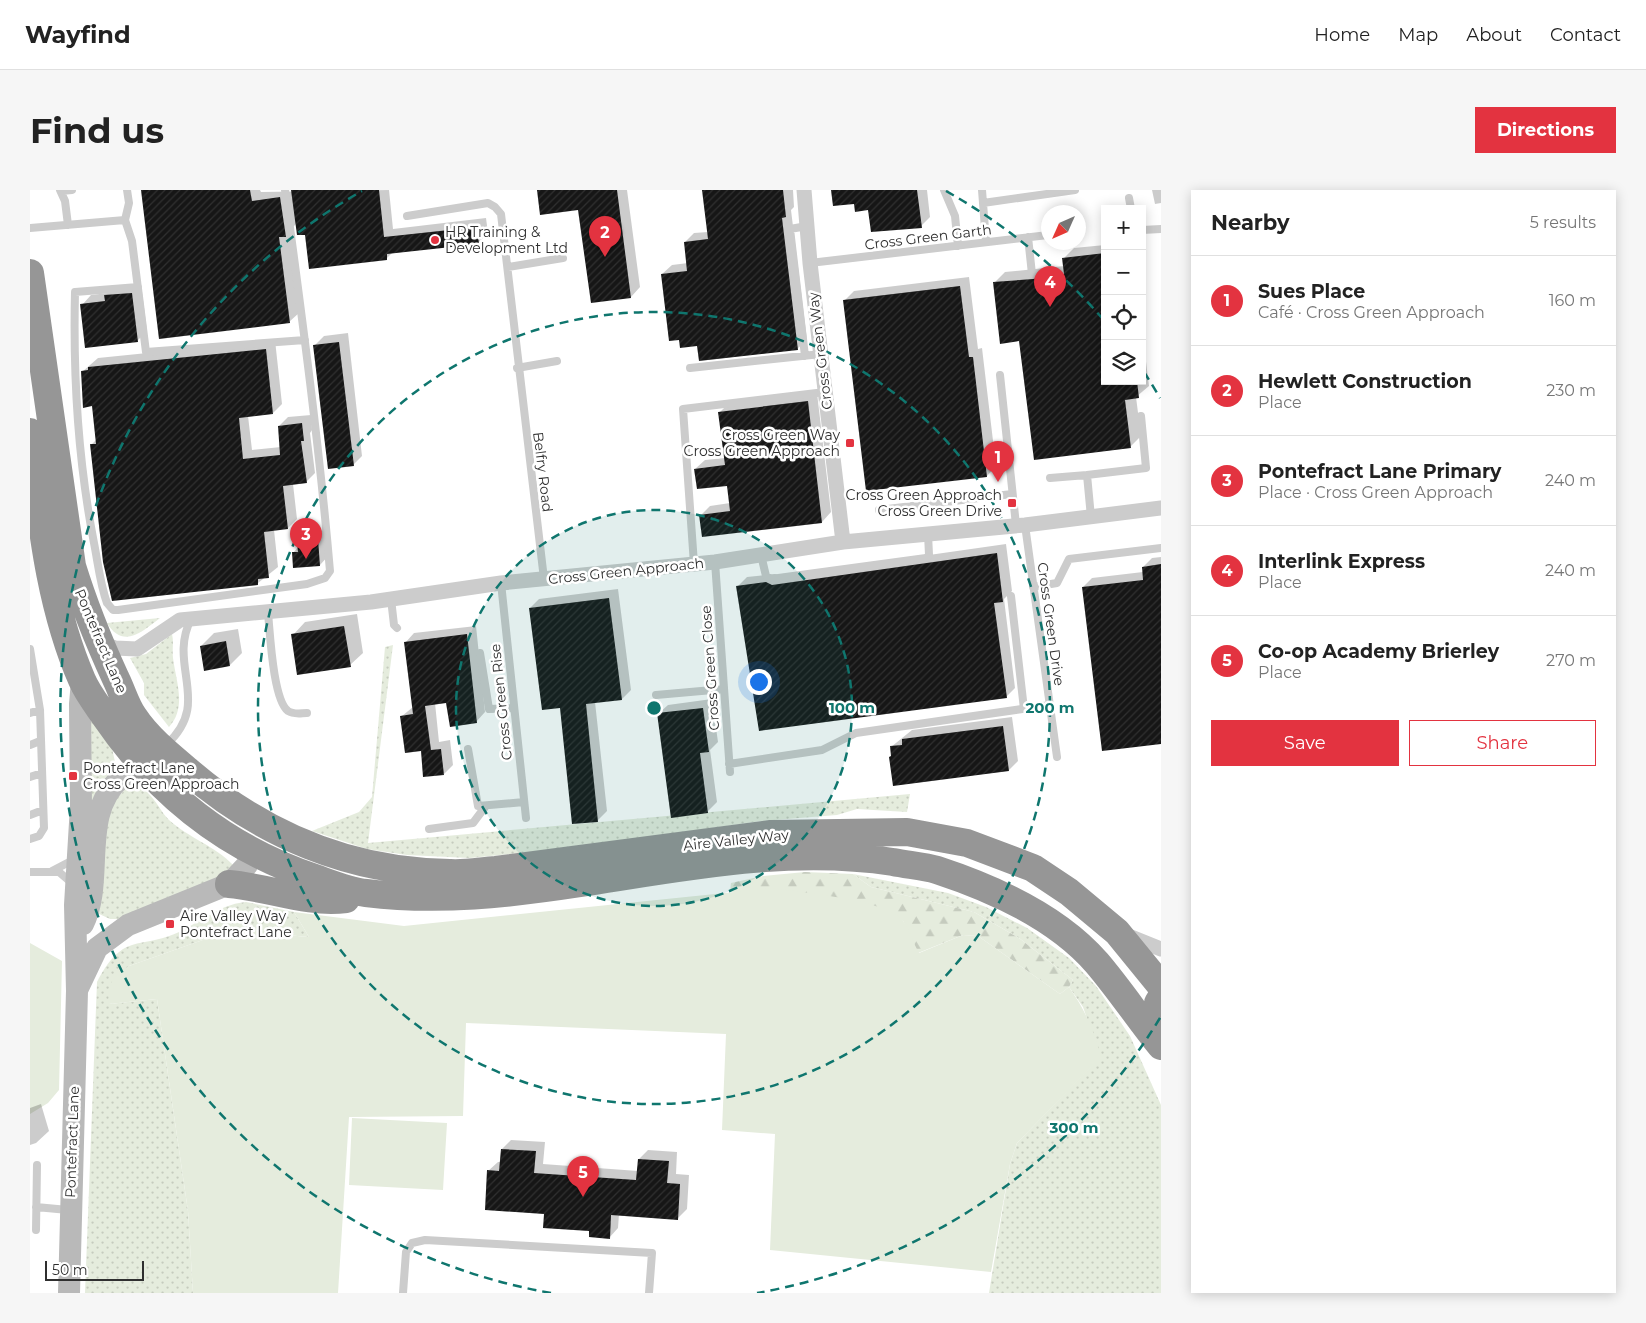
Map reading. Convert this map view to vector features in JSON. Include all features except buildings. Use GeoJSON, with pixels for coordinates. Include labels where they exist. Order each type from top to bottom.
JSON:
{"type":"FeatureCollection","features":[{"type":"Feature","properties":{"kind":"highway","name":"Pontefract Lane"},"geometry":{"type":"LineString","coordinates":[[30,273],[72,566],[84,607],[134,717],[136,734],[157,758]]}},
{"type":"Feature","properties":{"kind":"highway","name":"Pontefract Lane"},"geometry":{"type":"LineString","coordinates":[[30,432],[47,553],[58,612],[82,681],[124,744],[157,758],[267,827]]}},
{"type":"Feature","properties":{"kind":"highway"},"geometry":{"type":"LineString","coordinates":[[157,758],[194,796],[247,837],[251,852]]}},
{"type":"Feature","properties":{"kind":"highway","name":"Aire Valley Way"},"geometry":{"type":"LineString","coordinates":[[267,827],[336,855],[389,868],[451,873],[496,870],[771,834],[907,832],[967,843],[1033,868],[1069,892],[1118,932],[1161,986]]}},
{"type":"Feature","properties":{"kind":"highway","name":"Aire Valley Way"},"geometry":{"type":"LineString","coordinates":[[251,852],[291,870],[361,893],[420,897],[477,897],[772,856],[852,856],[935,869],[1006,898],[1053,923],[1095,960],[1141,1010],[1161,1046]]}},
{"type":"Feature","properties":{"kind":"highway"},"geometry":{"type":"LineString","coordinates":[[229,884],[253,886],[294,896],[344,899],[361,893]]}},
{"type":"Feature","properties":{"kind":"highway"},"geometry":{"type":"LineString","coordinates":[[1141,1010],[1150,998],[1161,993]]}},
{"type":"Feature","properties":{"kind":"highway"},"geometry":{"type":"LineString","coordinates":[[1141,1010],[1158,1003],[1161,998]]}},
{"type":"Feature","properties":{"kind":"street","name":"Cross Green Way"},"geometry":{"type":"LineString","coordinates":[[804,190],[810,264],[844,542]]}},
{"type":"Feature","properties":{"kind":"street","name":"Cross Green Approach"},"geometry":{"type":"LineString","coordinates":[[99,642],[115,648],[137,649],[180,620],[391,599],[501,583],[715,562],[844,542],[1020,525],[1161,508]]}},
{"type":"Feature","properties":{"kind":"street","name":"Pontefract Lane"},"geometry":{"type":"LineString","coordinates":[[69,1293],[77,991],[75,939],[79,903],[77,858],[81,806],[80,704],[82,681]]}},
{"type":"Feature","properties":{"kind":"street"},"geometry":{"type":"LineString","coordinates":[[128,925],[101,925],[79,903],[101,807],[109,790],[122,777],[157,758]]}},
{"type":"Feature","properties":{"kind":"street","name":"Pontefract Lane"},"geometry":{"type":"LineString","coordinates":[[77,991],[97,948],[128,925],[229,884],[247,865],[251,852]]}},
{"type":"Feature","properties":{"kind":"street"},"geometry":{"type":"LineString","coordinates":[[1118,932],[1161,949]]}},
{"type":"Feature","properties":{"kind":"lane"},"geometry":{"type":"LineString","coordinates":[[68,225],[61,191],[72,190]]}},
{"type":"Feature","properties":{"kind":"lane"},"geometry":{"type":"LineString","coordinates":[[127,190],[129,203],[125,220],[132,241],[146,352],[306,340]]}},
{"type":"Feature","properties":{"kind":"lane"},"geometry":{"type":"LineString","coordinates":[[138,287],[75,292],[74,349],[85,499],[104,596],[113,610],[272,590],[325,578],[330,571],[306,340],[285,190]]}},
{"type":"Feature","properties":{"kind":"lane"},"geometry":{"type":"LineString","coordinates":[[944,190],[955,216],[958,246]]}},
{"type":"Feature","properties":{"kind":"lane"},"geometry":{"type":"LineString","coordinates":[[982,190],[986,242]]}},
{"type":"Feature","properties":{"kind":"lane"},"geometry":{"type":"LineString","coordinates":[[982,203],[1075,190]]}},
{"type":"Feature","properties":{"kind":"lane"},"geometry":{"type":"LineString","coordinates":[[1129,198],[1130,205]]}},
{"type":"Feature","properties":{"kind":"lane","name":"Belfry Road"},"geometry":{"type":"LineString","coordinates":[[407,216],[488,203],[501,214],[544,579]]}},
{"type":"Feature","properties":{"kind":"lane"},"geometry":{"type":"LineString","coordinates":[[30,228],[125,220]]}},
{"type":"Feature","properties":{"kind":"lane"},"geometry":{"type":"LineString","coordinates":[[805,356],[790,229],[807,226]]}},
{"type":"Feature","properties":{"kind":"lane"},"geometry":{"type":"LineString","coordinates":[[1146,230],[1161,229]]}},
{"type":"Feature","properties":{"kind":"lane","name":"Cross Green Garth"},"geometry":{"type":"LineString","coordinates":[[810,264],[1041,236]]}},
{"type":"Feature","properties":{"kind":"lane"},"geometry":{"type":"LineString","coordinates":[[1028,237],[1032,274]]}},
{"type":"Feature","properties":{"kind":"lane"},"geometry":{"type":"LineString","coordinates":[[508,267],[563,258]]}},
{"type":"Feature","properties":{"kind":"lane"},"geometry":{"type":"LineString","coordinates":[[690,368],[821,354]]}},
{"type":"Feature","properties":{"kind":"lane"},"geometry":{"type":"LineString","coordinates":[[518,368],[557,361]]}},
{"type":"Feature","properties":{"kind":"lane","name":"Cross Green Drive"},"geometry":{"type":"LineString","coordinates":[[1000,375],[1012,494],[1033,587],[1057,757]]}},
{"type":"Feature","properties":{"kind":"lane"},"geometry":{"type":"LineString","coordinates":[[694,564],[683,409],[825,392]]}},
{"type":"Feature","properties":{"kind":"lane"},"geometry":{"type":"LineString","coordinates":[[1050,478],[1146,468],[1141,416]]}},
{"type":"Feature","properties":{"kind":"lane"},"geometry":{"type":"LineString","coordinates":[[1087,475],[1091,517]]}},
{"type":"Feature","properties":{"kind":"lane"},"geometry":{"type":"LineString","coordinates":[[880,510],[1012,494]]}},
{"type":"Feature","properties":{"kind":"lane"},"geometry":{"type":"LineString","coordinates":[[761,555],[766,576],[771,579],[926,558],[929,555],[928,534]]}},
{"type":"Feature","properties":{"kind":"lane"},"geometry":{"type":"LineString","coordinates":[[1033,587],[1057,583],[1069,559],[1161,548]]}},
{"type":"Feature","properties":{"kind":"lane","name":"Cross Green Close"},"geometry":{"type":"LineString","coordinates":[[715,562],[730,772]]}},
{"type":"Feature","properties":{"kind":"lane","name":"Cross Green Rise"},"geometry":{"type":"LineString","coordinates":[[501,583],[526,818]]}},
{"type":"Feature","properties":{"kind":"lane"},"geometry":{"type":"LineString","coordinates":[[1011,596],[1024,709]]}},
{"type":"Feature","properties":{"kind":"lane"},"geometry":{"type":"LineString","coordinates":[[391,599],[394,625],[397,628]]}},
{"type":"Feature","properties":{"kind":"lane"},"geometry":{"type":"LineString","coordinates":[[268,612],[278,691],[285,708],[289,712],[307,713]]}},
{"type":"Feature","properties":{"kind":"lane"},"geometry":{"type":"LineString","coordinates":[[157,758],[179,733],[188,713],[188,686],[183,650],[184,638],[192,619]]}},
{"type":"Feature","properties":{"kind":"lane"},"geometry":{"type":"LineString","coordinates":[[30,647],[33,680],[40,710],[44,828],[39,836],[30,839]]}},
{"type":"Feature","properties":{"kind":"lane"},"geometry":{"type":"LineString","coordinates":[[480,653],[489,709],[514,708]]}},
{"type":"Feature","properties":{"kind":"lane"},"geometry":{"type":"LineString","coordinates":[[656,695],[724,689]]}},
{"type":"Feature","properties":{"kind":"lane"},"geometry":{"type":"LineString","coordinates":[[729,764],[822,750],[856,733],[1050,706]]}},
{"type":"Feature","properties":{"kind":"lane"},"geometry":{"type":"LineString","coordinates":[[30,714],[40,710]]}},
{"type":"Feature","properties":{"kind":"lane"},"geometry":{"type":"LineString","coordinates":[[30,744],[40,741]]}},
{"type":"Feature","properties":{"kind":"lane"},"geometry":{"type":"LineString","coordinates":[[468,749],[478,806],[484,807],[524,802]]}},
{"type":"Feature","properties":{"kind":"lane"},"geometry":{"type":"LineString","coordinates":[[30,777],[42,773]]}},
{"type":"Feature","properties":{"kind":"lane"},"geometry":{"type":"LineString","coordinates":[[429,829],[473,823],[484,807]]}},
{"type":"Feature","properties":{"kind":"lane"},"geometry":{"type":"LineString","coordinates":[[30,815],[43,810]]}},
{"type":"Feature","properties":{"kind":"lane"},"geometry":{"type":"LineString","coordinates":[[50,871],[77,858]]}},
{"type":"Feature","properties":{"kind":"lane"},"geometry":{"type":"LineString","coordinates":[[30,872],[58,872],[69,879],[79,903]]}},
{"type":"Feature","properties":{"kind":"lane"},"geometry":{"type":"LineString","coordinates":[[36,1230],[37,1165]]}},
{"type":"Feature","properties":{"kind":"lane"},"geometry":{"type":"LineString","coordinates":[[36,1207],[70,1210]]}},
{"type":"Feature","properties":{"kind":"lane"},"geometry":{"type":"LineString","coordinates":[[403,1293],[406,1252],[412,1243],[424,1240],[652,1253],[649,1293]]}},
{"type":"Feature","properties":{"kind":"green space"},"geometry":{"type":"Polygon","coordinates":[[[160,618],[133,636],[126,637],[113,631],[107,623],[160,618]]]}},
{"type":"Feature","properties":{"kind":"green space"},"geometry":{"type":"Polygon","coordinates":[[[172,634],[179,703],[178,711],[169,727],[144,695],[144,683],[130,658],[146,654],[172,634]]]}},
{"type":"Feature","properties":{"kind":"green space"},"geometry":{"type":"Polygon","coordinates":[[[393,645],[368,843],[910,794],[907,812],[857,809],[837,815],[761,821],[580,847],[470,858],[407,855],[367,849],[312,831],[359,812],[372,797],[385,647],[393,645]]]}},
{"type":"Feature","properties":{"kind":"green space"},"geometry":{"type":"Polygon","coordinates":[[[86,709],[112,748],[115,762],[119,766],[105,778],[91,803],[86,709]]]}},
{"type":"Feature","properties":{"kind":"green space"},"geometry":{"type":"Polygon","coordinates":[[[132,781],[150,795],[169,820],[218,852],[233,865],[229,874],[118,919],[110,919],[95,912],[104,828],[114,802],[132,781]]]}},
{"type":"Feature","properties":{"kind":"green space"},"geometry":{"type":"Polygon","coordinates":[[[805,872],[853,874],[871,887],[974,912],[1019,938],[1073,980],[1069,987],[1060,994],[978,936],[963,935],[918,953],[903,921],[730,892],[731,883],[763,876],[805,872]]]}},
{"type":"Feature","properties":{"kind":"green space"},"geometry":{"type":"Polygon","coordinates":[[[853,874],[948,893],[986,907],[1027,928],[1069,958],[1096,986],[1130,1036],[1161,1105],[1161,1293],[989,1293],[1010,1164],[1017,1143],[1100,1057],[1083,1007],[1069,987],[1073,980],[1019,938],[974,912],[871,887],[853,874]]]}},
{"type":"Feature","properties":{"kind":"green space"},"geometry":{"type":"Polygon","coordinates":[[[773,888],[862,902],[894,913],[903,921],[919,953],[963,935],[978,936],[1060,994],[1069,987],[1080,1004],[1092,1029],[1101,1057],[1017,1143],[1010,1164],[991,1272],[770,1250],[775,1134],[722,1130],[726,1034],[466,1023],[463,1116],[349,1117],[338,1293],[193,1293],[188,1211],[157,999],[109,1004],[110,986],[118,973],[129,966],[234,929],[309,937],[294,912],[404,926],[773,888]]]}},
{"type":"Feature","properties":{"kind":"green space"},"geometry":{"type":"Polygon","coordinates":[[[246,902],[294,912],[309,937],[234,929],[129,966],[109,1004],[157,999],[188,1211],[193,1293],[85,1293],[97,982],[108,964],[123,949],[174,934],[225,907],[246,902]]]}},
{"type":"Feature","properties":{"kind":"green space"},"geometry":{"type":"Polygon","coordinates":[[[30,943],[62,961],[59,1090],[48,1103],[30,1114],[30,943]]]}},
{"type":"Feature","properties":{"kind":"green space"},"geometry":{"type":"Polygon","coordinates":[[[352,1118],[447,1123],[443,1190],[349,1185],[352,1118]]]}},
{"type":"Feature","properties":{"kind":"place","name":"HR Training & Development Ltd"},"geometry":{"type":"Point","coordinates":[435,240]}},
{"type":"Feature","properties":{"kind":"place","name":"Hewlett Construction"},"geometry":{"type":"Point","coordinates":[605,257]}},
{"type":"Feature","properties":{"kind":"place","name":"Interlink Express"},"geometry":{"type":"Point","coordinates":[1050,307]}},
{"type":"Feature","properties":{"kind":"place","name":"Cross Green Way Cross Green Approach"},"geometry":{"type":"Point","coordinates":[850,443]}},
{"type":"Feature","properties":{"kind":"place","name":"Sues Place"},"geometry":{"type":"Point","coordinates":[998,482]}},
{"type":"Feature","properties":{"kind":"place","name":"Cross Green Approach Cross Green Drive"},"geometry":{"type":"Point","coordinates":[1012,503]}},
{"type":"Feature","properties":{"kind":"place","name":"Pontefract Lane Primary"},"geometry":{"type":"Point","coordinates":[306,559]}},
{"type":"Feature","properties":{"kind":"place","name":"Pontefract Lane Cross Green Approach"},"geometry":{"type":"Point","coordinates":[73,776]}},
{"type":"Feature","properties":{"kind":"place","name":"Aire Valley Way Pontefract Lane"},"geometry":{"type":"Point","coordinates":[170,924]}},
{"type":"Feature","properties":{"kind":"place","name":"Co-op Academy Brierley"},"geometry":{"type":"Point","coordinates":[583,1197]}}]}
